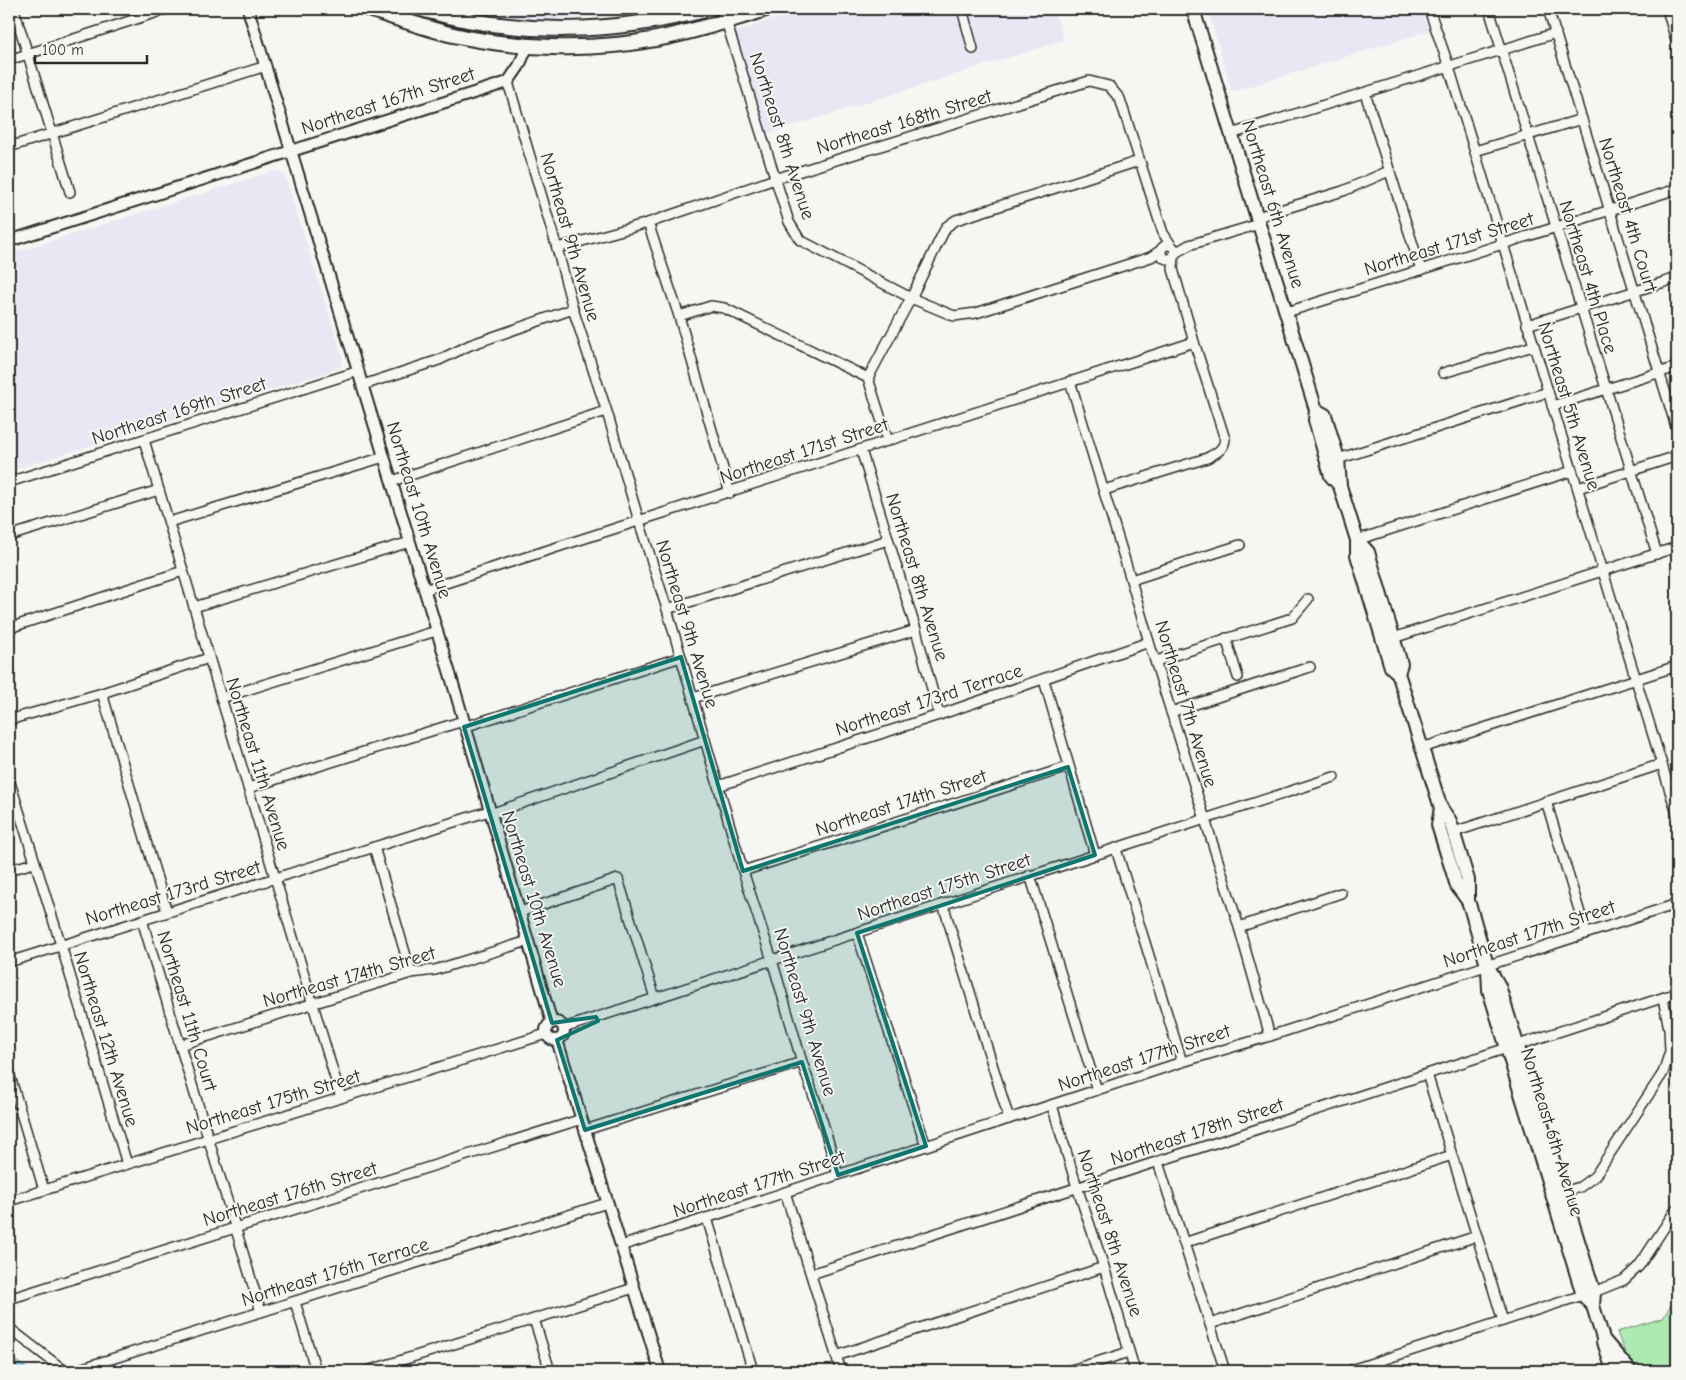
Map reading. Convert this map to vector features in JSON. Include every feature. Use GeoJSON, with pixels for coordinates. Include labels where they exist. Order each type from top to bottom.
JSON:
{"type":"FeatureCollection","features":[{"type":"Feature","properties":{"kind":"main road"},"geometry":{"type":"LineString","coordinates":[[369,9],[416,25],[451,34],[528,45],[566,47],[626,44],[689,32],[724,15],[766,9]]}},
{"type":"Feature","properties":{"kind":"main road"},"geometry":{"type":"LineString","coordinates":[[421,9],[485,23],[549,30],[620,27],[682,16],[709,9]]}},
{"type":"Feature","properties":{"kind":"main road","name":"Northeast 6th Avenue"},"geometry":{"type":"LineString","coordinates":[[1194,9],[1316,410],[1315,420],[1331,476],[1340,486]]}},
{"type":"Feature","properties":{"kind":"main road"},"geometry":{"type":"LineString","coordinates":[[528,45],[536,37],[549,30]]}},
{"type":"Feature","properties":{"kind":"main road","name":"Northeast 6th Avenue"},"geometry":{"type":"LineString","coordinates":[[1316,410],[1325,416],[1338,459],[1340,486],[1357,540],[1357,555],[1391,666],[1398,673],[1441,808],[1450,821],[1454,832],[1468,880],[1468,901],[1487,964],[1489,990],[1512,1047],[1563,1192],[1589,1294]]}},
{"type":"Feature","properties":{"kind":"main road","name":"Northeast 6th Avenue"},"geometry":{"type":"LineString","coordinates":[[1357,540],[1368,552],[1401,664],[1398,673]]}},
{"type":"Feature","properties":{"kind":"main road","name":"Northeast 6th Avenue"},"geometry":{"type":"LineString","coordinates":[[1441,808],[1438,825],[1457,886],[1468,901]]}},
{"type":"Feature","properties":{"kind":"main road","name":"Northeast 6th Avenue"},"geometry":{"type":"LineString","coordinates":[[1512,1047],[1613,1371]]}},
{"type":"Feature","properties":{"kind":"main road"},"geometry":{"type":"LineString","coordinates":[[1604,1342],[1629,1371]]}},
{"type":"Feature","properties":{"kind":"street"},"geometry":{"type":"LineString","coordinates":[[14,9],[70,192]]}},
{"type":"Feature","properties":{"kind":"street"},"geometry":{"type":"LineString","coordinates":[[9,60],[167,9]]}},
{"type":"Feature","properties":{"kind":"street","name":"Northeast 10th Avenue"},"geometry":{"type":"LineString","coordinates":[[248,9],[392,481],[552,1023]]}},
{"type":"Feature","properties":{"kind":"street"},"geometry":{"type":"LineString","coordinates":[[962,9],[973,49]]}},
{"type":"Feature","properties":{"kind":"street","name":"Northeast 5th Avenue"},"geometry":{"type":"LineString","coordinates":[[1429,9],[1475,151],[1635,680],[1662,764],[1673,787],[1677,814]]}},
{"type":"Feature","properties":{"kind":"street","name":"Northeast 4th Place"},"geometry":{"type":"LineString","coordinates":[[1488,9],[1656,554]]}},
{"type":"Feature","properties":{"kind":"street","name":"Northeast 4th Court"},"geometry":{"type":"LineString","coordinates":[[1548,9],[1677,430]]}},
{"type":"Feature","properties":{"kind":"street"},"geometry":{"type":"LineString","coordinates":[[1667,9],[1677,44]]}},
{"type":"Feature","properties":{"kind":"street","name":"Northeast 8th Avenue"},"geometry":{"type":"LineString","coordinates":[[724,15],[789,222],[800,240],[912,298],[954,316],[976,313],[1168,252]]}},
{"type":"Feature","properties":{"kind":"street"},"geometry":{"type":"LineString","coordinates":[[1231,134],[1556,33]]}},
{"type":"Feature","properties":{"kind":"street"},"geometry":{"type":"LineString","coordinates":[[508,82],[519,66],[528,45]]}},
{"type":"Feature","properties":{"kind":"street"},"geometry":{"type":"LineString","coordinates":[[9,147],[266,66]]}},
{"type":"Feature","properties":{"kind":"street","name":"Northeast 168th Street"},"geometry":{"type":"LineString","coordinates":[[557,248],[648,223],[775,179],[1088,81],[1109,86],[1120,98],[1139,161]]}},
{"type":"Feature","properties":{"kind":"street","name":"Northeast 167th Street"},"geometry":{"type":"LineString","coordinates":[[9,241],[508,82]]}},
{"type":"Feature","properties":{"kind":"street","name":"Northeast 9th Avenue"},"geometry":{"type":"LineString","coordinates":[[508,82],[573,309],[667,609],[743,870],[838,1175]]}},
{"type":"Feature","properties":{"kind":"street"},"geometry":{"type":"LineString","coordinates":[[1365,93],[1421,270]]}},
{"type":"Feature","properties":{"kind":"street"},"geometry":{"type":"LineString","coordinates":[[1475,151],[1582,119]]}},
{"type":"Feature","properties":{"kind":"street"},"geometry":{"type":"LineString","coordinates":[[888,441],[868,378],[912,298],[946,227],[956,220],[1139,161],[1163,233],[1194,342],[1225,439],[1223,448],[1207,458],[1104,490]]}},
{"type":"Feature","properties":{"kind":"street"},"geometry":{"type":"LineString","coordinates":[[1168,252],[1343,191],[1389,171]]}},
{"type":"Feature","properties":{"kind":"street","name":"Northeast 171st Street"},"geometry":{"type":"LineString","coordinates":[[1287,312],[1677,189]]}},
{"type":"Feature","properties":{"kind":"street"},"geometry":{"type":"LineString","coordinates":[[648,223],[678,316],[730,493]]}},
{"type":"Feature","properties":{"kind":"street"},"geometry":{"type":"LineString","coordinates":[[1527,326],[1677,278]]}},
{"type":"Feature","properties":{"kind":"street"},"geometry":{"type":"LineString","coordinates":[[678,316],[711,306],[724,308],[868,378]]}},
{"type":"Feature","properties":{"kind":"street"},"geometry":{"type":"LineString","coordinates":[[363,385],[439,360],[470,345],[573,309]]}},
{"type":"Feature","properties":{"kind":"street","name":"Northeast 171st Street"},"geometry":{"type":"LineString","coordinates":[[424,590],[1194,342]]}},
{"type":"Feature","properties":{"kind":"street"},"geometry":{"type":"LineString","coordinates":[[1442,373],[1534,346]]}},
{"type":"Feature","properties":{"kind":"street"},"geometry":{"type":"LineString","coordinates":[[1552,406],[1677,367]]}},
{"type":"Feature","properties":{"kind":"street","name":"Northeast 169th Street"},"geometry":{"type":"LineString","coordinates":[[9,482],[359,371]]}},
{"type":"Feature","properties":{"kind":"street","name":"Northeast 7th Avenue"},"geometry":{"type":"LineString","coordinates":[[1070,382],[1132,580],[1149,642],[1239,927],[1270,1036]]}},
{"type":"Feature","properties":{"kind":"street"},"geometry":{"type":"LineString","coordinates":[[1338,459],[1548,392]]}},
{"type":"Feature","properties":{"kind":"street"},"geometry":{"type":"LineString","coordinates":[[392,481],[606,410]]}},
{"type":"Feature","properties":{"kind":"street","name":"Northeast 11th Avenue"},"geometry":{"type":"LineString","coordinates":[[144,440],[341,1098]]}},
{"type":"Feature","properties":{"kind":"street","name":"Northeast 8th Avenue"},"geometry":{"type":"LineString","coordinates":[[861,450],[940,715]]}},
{"type":"Feature","properties":{"kind":"street"},"geometry":{"type":"LineString","coordinates":[[168,522],[384,456]]}},
{"type":"Feature","properties":{"kind":"street"},"geometry":{"type":"LineString","coordinates":[[1578,488],[1677,456]]}},
{"type":"Feature","properties":{"kind":"street"},"geometry":{"type":"LineString","coordinates":[[1357,540],[1572,471]]}},
{"type":"Feature","properties":{"kind":"street"},"geometry":{"type":"LineString","coordinates":[[9,536],[159,490]]}},
{"type":"Feature","properties":{"kind":"street"},"geometry":{"type":"LineString","coordinates":[[667,609],[888,540]]}},
{"type":"Feature","properties":{"kind":"street"},"geometry":{"type":"LineString","coordinates":[[194,607],[410,542]]}},
{"type":"Feature","properties":{"kind":"street"},"geometry":{"type":"LineString","coordinates":[[1132,580],[1240,545]]}},
{"type":"Feature","properties":{"kind":"street"},"geometry":{"type":"LineString","coordinates":[[1393,638],[1677,548]]}},
{"type":"Feature","properties":{"kind":"street"},"geometry":{"type":"LineString","coordinates":[[9,628],[183,571]]}},
{"type":"Feature","properties":{"kind":"street"},"geometry":{"type":"LineString","coordinates":[[1156,661],[1292,618],[1308,599]]}},
{"type":"Feature","properties":{"kind":"street"},"geometry":{"type":"LineString","coordinates":[[693,698],[916,630]]}},
{"type":"Feature","properties":{"kind":"street"},"geometry":{"type":"LineString","coordinates":[[221,698],[436,631]]}},
{"type":"Feature","properties":{"kind":"street"},"geometry":{"type":"LineString","coordinates":[[1226,638],[1238,677]]}},
{"type":"Feature","properties":{"kind":"street","name":"Northeast 173rd Terrace"},"geometry":{"type":"LineString","coordinates":[[718,786],[940,715],[1149,642]]}},
{"type":"Feature","properties":{"kind":"street"},"geometry":{"type":"LineString","coordinates":[[248,788],[681,657]]}},
{"type":"Feature","properties":{"kind":"street"},"geometry":{"type":"LineString","coordinates":[[9,720],[102,693],[210,658]]}},
{"type":"Feature","properties":{"kind":"street"},"geometry":{"type":"LineString","coordinates":[[1422,748],[1677,666]]}},
{"type":"Feature","properties":{"kind":"street"},"geometry":{"type":"LineString","coordinates":[[1171,712],[1310,667]]}},
{"type":"Feature","properties":{"kind":"street"},"geometry":{"type":"LineString","coordinates":[[1044,680],[1095,855]]}},
{"type":"Feature","properties":{"kind":"street","name":"Northeast 11th Court"},"geometry":{"type":"LineString","coordinates":[[102,693],[168,912]]}},
{"type":"Feature","properties":{"kind":"street","name":"Northeast 173rd Street"},"geometry":{"type":"LineString","coordinates":[[9,962],[490,812],[705,740]]}},
{"type":"Feature","properties":{"kind":"street"},"geometry":{"type":"LineString","coordinates":[[1454,832],[1662,764]]}},
{"type":"Feature","properties":{"kind":"street","name":"Northeast 174th Street"},"geometry":{"type":"LineString","coordinates":[[743,870],[1068,767]]}},
{"type":"Feature","properties":{"kind":"street","name":"Northeast 175th Street"},"geometry":{"type":"LineString","coordinates":[[564,1028],[1334,777]]}},
{"type":"Feature","properties":{"kind":"street","name":"Northeast 12th Avenue"},"geometry":{"type":"LineString","coordinates":[[9,779],[127,1164]]}},
{"type":"Feature","properties":{"kind":"street"},"geometry":{"type":"LineString","coordinates":[[1546,801],[1586,933]]}},
{"type":"Feature","properties":{"kind":"street"},"geometry":{"type":"LineString","coordinates":[[374,847],[411,973]]}},
{"type":"Feature","properties":{"kind":"street"},"geometry":{"type":"LineString","coordinates":[[1116,849],[1182,1062]]}},
{"type":"Feature","properties":{"kind":"street"},"geometry":{"type":"LineString","coordinates":[[9,870],[34,863]]}},
{"type":"Feature","properties":{"kind":"street"},"geometry":{"type":"LineString","coordinates":[[1030,875],[1097,1090]]}},
{"type":"Feature","properties":{"kind":"street"},"geometry":{"type":"LineString","coordinates":[[520,912],[618,879],[655,998]]}},
{"type":"Feature","properties":{"kind":"street"},"geometry":{"type":"LineString","coordinates":[[1239,927],[1341,893]]}},
{"type":"Feature","properties":{"kind":"street"},"geometry":{"type":"LineString","coordinates":[[943,904],[1009,1119]]}},
{"type":"Feature","properties":{"kind":"street","name":"Northeast 177th Street"},"geometry":{"type":"LineString","coordinates":[[621,1246],[1052,1104],[1270,1036],[1487,964],[1677,904]]}},
{"type":"Feature","properties":{"kind":"street","name":"Northeast 11th Court"},"geometry":{"type":"LineString","coordinates":[[142,920],[261,1312]]}},
{"type":"Feature","properties":{"kind":"street"},"geometry":{"type":"LineString","coordinates":[[857,933],[926,1146]]}},
{"type":"Feature","properties":{"kind":"street","name":"Northeast 174th Street"},"geometry":{"type":"LineString","coordinates":[[180,1045],[411,973],[435,970],[528,941]]}},
{"type":"Feature","properties":{"kind":"street","name":"Northeast 178th Street"},"geometry":{"type":"LineString","coordinates":[[811,1274],[1677,993]]}},
{"type":"Feature","properties":{"kind":"street"},"geometry":{"type":"LineString","coordinates":[[1563,1192],[1580,1187],[1594,1176],[1663,1072],[1670,1051],[1669,1029],[1663,998]]}},
{"type":"Feature","properties":{"kind":"street"},"geometry":{"type":"LineString","coordinates":[[552,1023],[558,1023],[564,1028],[564,1035],[558,1040],[551,1040],[546,1034],[547,1026],[552,1023]]}},
{"type":"Feature","properties":{"kind":"street","name":"Northeast 175th Street"},"geometry":{"type":"LineString","coordinates":[[9,1201],[546,1034]]}},
{"type":"Feature","properties":{"kind":"street"},"geometry":{"type":"LineString","coordinates":[[558,1040],[659,1371]]}},
{"type":"Feature","properties":{"kind":"street","name":"Northeast 176th Street"},"geometry":{"type":"LineString","coordinates":[[9,1299],[236,1228],[583,1124],[802,1062]]}},
{"type":"Feature","properties":{"kind":"street"},"geometry":{"type":"LineString","coordinates":[[9,1072],[12,1096],[44,1190]]}},
{"type":"Feature","properties":{"kind":"street"},"geometry":{"type":"LineString","coordinates":[[1427,1074],[1503,1321]]}},
{"type":"Feature","properties":{"kind":"street","name":"Northeast 8th Avenue"},"geometry":{"type":"LineString","coordinates":[[1052,1104],[1135,1371]]}},
{"type":"Feature","properties":{"kind":"street"},"geometry":{"type":"LineString","coordinates":[[1184,1243],[1452,1155]]}},
{"type":"Feature","properties":{"kind":"street"},"geometry":{"type":"LineString","coordinates":[[1158,1162],[1225,1371]]}},
{"type":"Feature","properties":{"kind":"street"},"geometry":{"type":"LineString","coordinates":[[785,1192],[841,1371]]}},
{"type":"Feature","properties":{"kind":"street","name":"Northeast 176th Terrace"},"geometry":{"type":"LineString","coordinates":[[73,1371],[607,1204]]}},
{"type":"Feature","properties":{"kind":"street"},"geometry":{"type":"LineString","coordinates":[[1348,1371],[1589,1294],[1624,1280],[1639,1266],[1677,1208]]}},
{"type":"Feature","properties":{"kind":"street"},"geometry":{"type":"LineString","coordinates":[[707,1218],[753,1371]]}},
{"type":"Feature","properties":{"kind":"street"},"geometry":{"type":"LineString","coordinates":[[1210,1324],[1477,1236]]}},
{"type":"Feature","properties":{"kind":"street"},"geometry":{"type":"LineString","coordinates":[[836,1356],[1104,1267]]}},
{"type":"Feature","properties":{"kind":"street"},"geometry":{"type":"LineString","coordinates":[[367,1371],[634,1288]]}},
{"type":"Feature","properties":{"kind":"street"},"geometry":{"type":"LineString","coordinates":[[295,1302],[316,1371]]}},
{"type":"Feature","properties":{"kind":"street"},"geometry":{"type":"LineString","coordinates":[[534,1319],[550,1371]]}},
{"type":"Feature","properties":{"kind":"street"},"geometry":{"type":"LineString","coordinates":[[9,1328],[65,1371]]}},
{"type":"Feature","properties":{"kind":"street"},"geometry":{"type":"LineString","coordinates":[[1068,1371],[1129,1352]]}},
{"type":"Feature","properties":{"kind":"highlighted area"},"geometry":{"type":"Polygon","coordinates":[[[681,657],[743,871],[1068,767],[1095,855],[857,933],[926,1146],[838,1175],[802,1062],[585,1130],[557,1040],[598,1021],[596,1017],[552,1023],[464,727],[681,657]]]}},
{"type":"Feature","properties":{"kind":"shaded area"},"geometry":{"type":"Polygon","coordinates":[[[476,9],[644,9],[645,14],[535,20],[476,9]]]}},
{"type":"Feature","properties":{"kind":"shaded area"},"geometry":{"type":"Polygon","coordinates":[[[807,9],[1053,9],[1064,40],[767,134],[735,32],[807,9]]]}},
{"type":"Feature","properties":{"kind":"shaded area"},"geometry":{"type":"Polygon","coordinates":[[[1208,9],[1423,9],[1429,31],[1232,92],[1208,9]]]}},
{"type":"Feature","properties":{"kind":"shaded area"},"geometry":{"type":"Polygon","coordinates":[[[275,171],[285,176],[343,358],[341,366],[334,370],[9,471],[9,254],[275,171]]]}},
{"type":"Feature","properties":{"kind":"green space"},"geometry":{"type":"Polygon","coordinates":[[[1677,1295],[1677,1362],[1652,1369],[1644,1370],[1637,1368],[1627,1356],[1617,1332],[1663,1318],[1677,1295]]]}},
{"type":"Feature","properties":{"kind":"water"},"geometry":{"type":"Polygon","coordinates":[[[9,1356],[30,1371],[9,1371],[9,1356]]]}}]}
